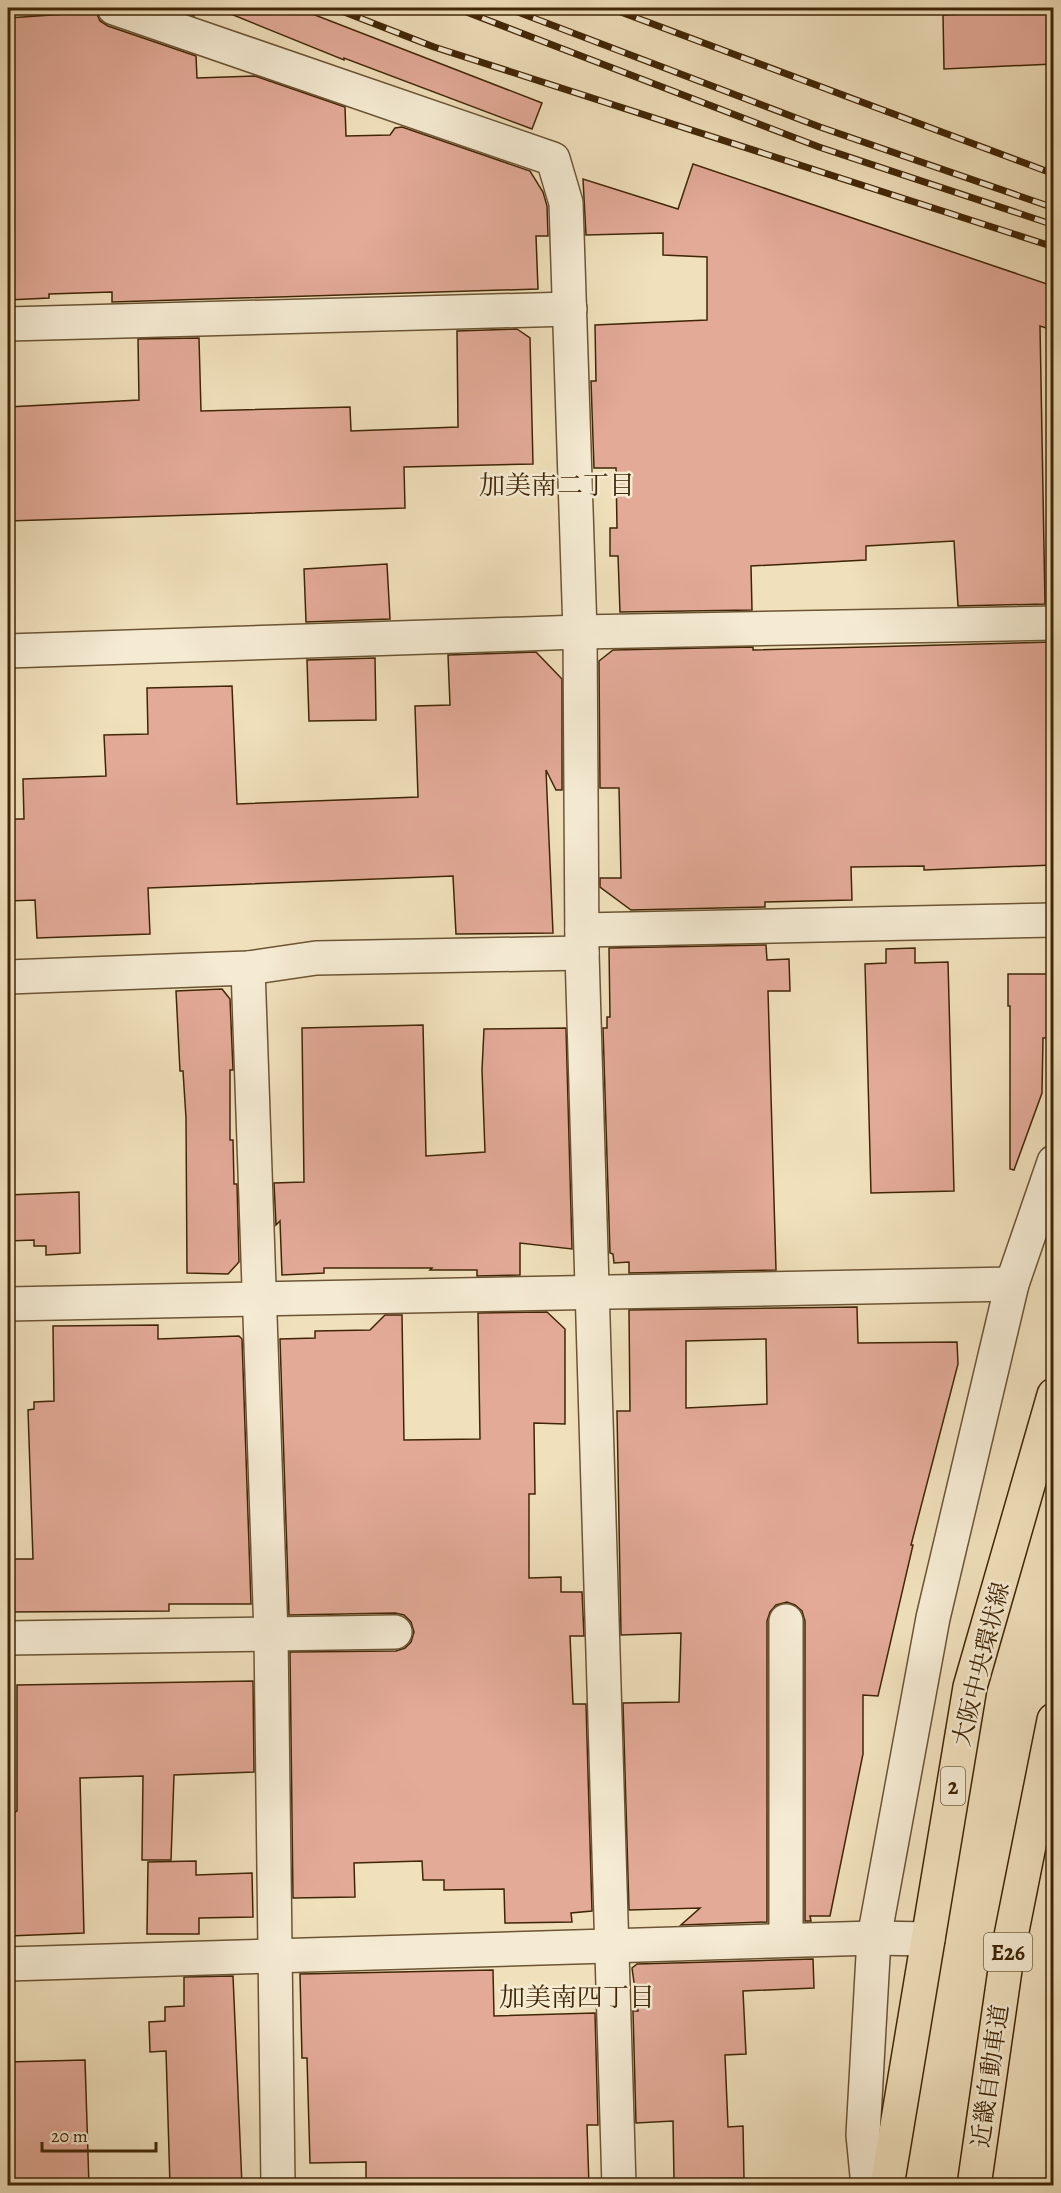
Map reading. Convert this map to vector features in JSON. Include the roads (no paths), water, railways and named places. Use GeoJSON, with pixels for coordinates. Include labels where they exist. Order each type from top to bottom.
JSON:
{"type":"FeatureCollection","features":[{"type":"Feature","properties":{"kind":"main road","name":"大阪中央環状線"},"geometry":{"type":"LineString","coordinates":[[887,2186],[970,1687],[1053,1395]]}},
{"type":"Feature","properties":{"kind":"main road","name":"近畿自動車道"},"geometry":{"type":"LineString","coordinates":[[974,2186],[1007,1956],[1053,1720]]}},
{"type":"Feature","properties":{"kind":"street"},"geometry":{"type":"LineString","coordinates":[[114,8],[553,159],[566,203],[580,632],[582,942],[619,2186]]}},
{"type":"Feature","properties":{"kind":"street"},"geometry":{"type":"LineString","coordinates":[[8,324],[570,309]]}},
{"type":"Feature","properties":{"kind":"street"},"geometry":{"type":"LineString","coordinates":[[8,651],[580,632],[1053,623]]}},
{"type":"Feature","properties":{"kind":"street"},"geometry":{"type":"LineString","coordinates":[[8,977],[248,968],[316,958],[582,942],[1053,920]]}},
{"type":"Feature","properties":{"kind":"street"},"geometry":{"type":"LineString","coordinates":[[248,968],[271,1635],[278,2186]]}},
{"type":"Feature","properties":{"kind":"street"},"geometry":{"type":"LineString","coordinates":[[868,2186],[863,2135],[874,1938],[933,1618],[1012,1284],[1053,1162]]}},
{"type":"Feature","properties":{"kind":"street"},"geometry":{"type":"LineString","coordinates":[[8,1304],[1012,1284]]}},
{"type":"Feature","properties":{"kind":"street"},"geometry":{"type":"LineString","coordinates":[[786,1621],[786,1940]]}},
{"type":"Feature","properties":{"kind":"street"},"geometry":{"type":"LineString","coordinates":[[8,1638],[394,1632]]}},
{"type":"Feature","properties":{"kind":"street"},"geometry":{"type":"LineString","coordinates":[[8,1964],[786,1940],[928,1939]]}},
{"type":"Feature","properties":{"kind":"railway"},"geometry":{"type":"LineString","coordinates":[[334,8],[434,47],[1054,247]]}},
{"type":"Feature","properties":{"kind":"railway"},"geometry":{"type":"LineString","coordinates":[[456,8],[819,147],[1054,225]]}},
{"type":"Feature","properties":{"kind":"railway"},"geometry":{"type":"LineString","coordinates":[[507,8],[820,127],[1054,208]]}},
{"type":"Feature","properties":{"kind":"railway"},"geometry":{"type":"LineString","coordinates":[[610,8],[1054,174]]}},
{"type":"Feature","properties":{"kind":"district","name":"加美南二丁目"},"geometry":{"type":"Point","coordinates":[557,485]}},
{"type":"Feature","properties":{"kind":"district","name":"加美南四丁目"},"geometry":{"type":"Point","coordinates":[577,1997]}}]}
